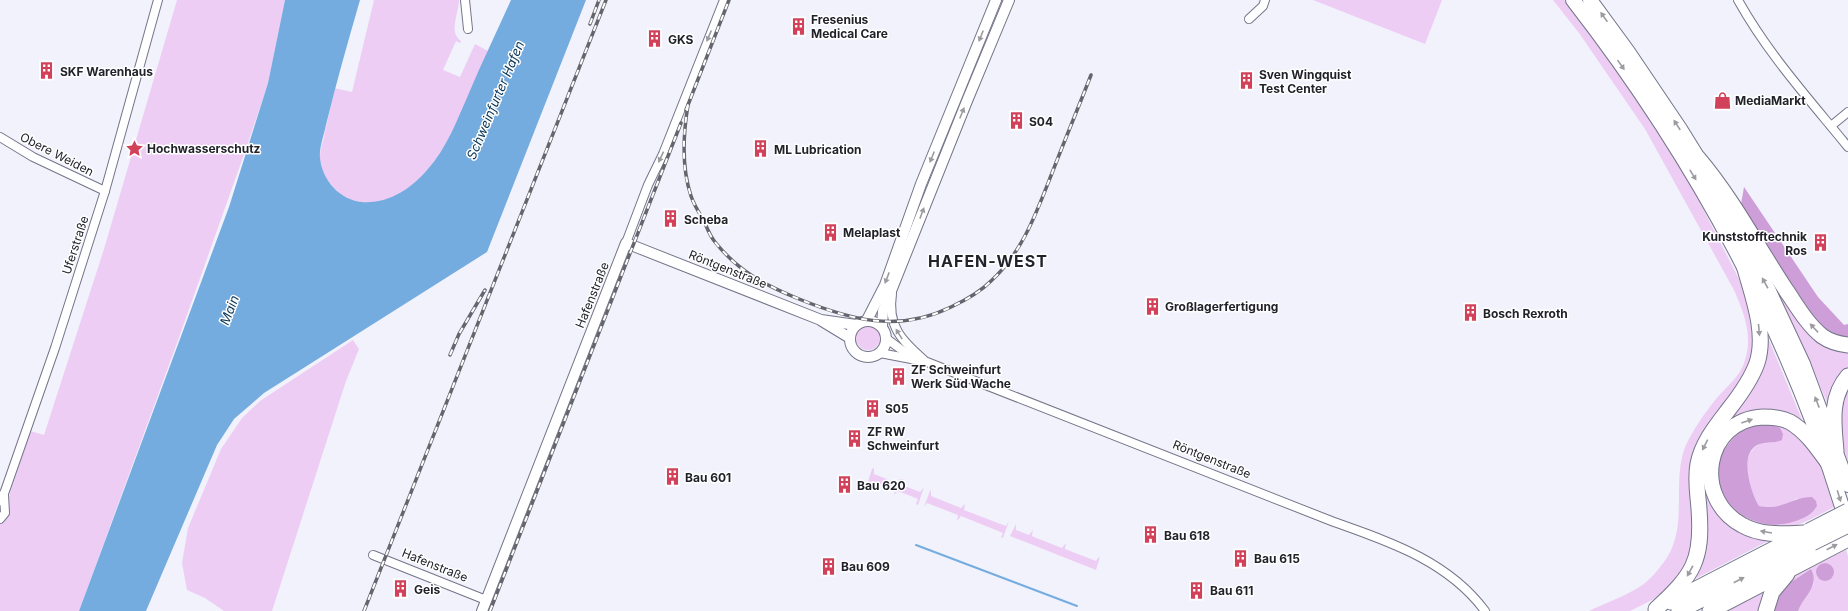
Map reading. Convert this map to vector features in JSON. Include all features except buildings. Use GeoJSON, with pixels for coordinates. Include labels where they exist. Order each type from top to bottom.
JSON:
{"type":"FeatureCollection","features":[{"type":"Feature","properties":{"kind":"highway"},"geometry":{"type":"LineString","coordinates":[[1573,0],[1643,96],[1700,186],[1761,299],[1833,458],[1848,485]]}},
{"type":"Feature","properties":{"kind":"highway"},"geometry":{"type":"LineString","coordinates":[[1590,0],[1659,97],[1698,158],[1768,289],[1803,364],[1833,458],[1848,526],[1810,541],[1654,610]]}},
{"type":"Feature","properties":{"kind":"highway"},"geometry":{"type":"LineString","coordinates":[[1698,158],[1715,178],[1766,259],[1813,327],[1823,337],[1848,345]]}},
{"type":"Feature","properties":{"kind":"highway"},"geometry":{"type":"LineString","coordinates":[[1654,610],[1686,579],[1695,563],[1700,522],[1697,484],[1698,465],[1703,447],[1712,431],[1740,395],[1757,362],[1760,344],[1758,320],[1744,265]]}},
{"type":"Feature","properties":{"kind":"highway"},"geometry":{"type":"LineString","coordinates":[[1833,458],[1834,407],[1837,393],[1848,376]]}},
{"type":"Feature","properties":{"kind":"highway"},"geometry":{"type":"LineString","coordinates":[[1833,458],[1801,430],[1789,422],[1769,417],[1746,420],[1736,425],[1726,434],[1717,446],[1711,461],[1710,476],[1712,490],[1718,503],[1730,517],[1742,525],[1767,533],[1810,541],[1848,539]]}},
{"type":"Feature","properties":{"kind":"highway"},"geometry":{"type":"LineString","coordinates":[[1679,611],[1810,541],[1848,511]]}},
{"type":"Feature","properties":{"kind":"highway"},"geometry":{"type":"LineString","coordinates":[[1766,611],[1772,592],[1793,567],[1810,541]]}},
{"type":"Feature","properties":{"kind":"highway"},"geometry":{"type":"LineString","coordinates":[[1710,611],[1793,567]]}},
{"type":"Feature","properties":{"kind":"street","name":"Uferstraße"},"geometry":{"type":"LineString","coordinates":[[0,519],[5,513],[2,498],[55,348],[104,191],[158,0]]}},
{"type":"Feature","properties":{"kind":"street"},"geometry":{"type":"LineString","coordinates":[[465,0],[468,29]]}},
{"type":"Feature","properties":{"kind":"street","name":"Hafenstraße"},"geometry":{"type":"LineString","coordinates":[[482,611],[648,185],[663,154],[724,0]]}},
{"type":"Feature","properties":{"kind":"street"},"geometry":{"type":"LineString","coordinates":[[867,320],[884,285],[942,132],[996,0]]}},
{"type":"Feature","properties":{"kind":"street"},"geometry":{"type":"LineString","coordinates":[[882,326],[877,322],[867,320],[856,325],[850,338],[853,350],[862,356],[868,357],[880,353],[883,349],[886,339],[882,326],[883,311],[893,289],[952,136],[1010,0]]}},
{"type":"Feature","properties":{"kind":"street"},"geometry":{"type":"LineString","coordinates":[[1249,18],[1263,6],[1265,0]]}},
{"type":"Feature","properties":{"kind":"street"},"geometry":{"type":"LineString","coordinates":[[1738,0],[1783,68],[1848,147]]}},
{"type":"Feature","properties":{"kind":"street"},"geometry":{"type":"LineString","coordinates":[[1831,126],[1848,112]]}},
{"type":"Feature","properties":{"kind":"street"},"geometry":{"type":"LineString","coordinates":[[942,132],[952,136]]}},
{"type":"Feature","properties":{"kind":"street","name":"Obere Weiden"},"geometry":{"type":"LineString","coordinates":[[0,137],[33,157],[104,191]]}},
{"type":"Feature","properties":{"kind":"street"},"geometry":{"type":"LineString","coordinates":[[922,184],[932,188]]}},
{"type":"Feature","properties":{"kind":"street"},"geometry":{"type":"LineString","coordinates":[[904,230],[914,235]]}},
{"type":"Feature","properties":{"kind":"street","name":"Röntgenstraße"},"geometry":{"type":"LineString","coordinates":[[626,243],[821,320],[850,338]]}},
{"type":"Feature","properties":{"kind":"street"},"geometry":{"type":"LineString","coordinates":[[893,289],[892,311],[896,329],[908,347],[927,362]]}},
{"type":"Feature","properties":{"kind":"street","name":"Röntgenstraße"},"geometry":{"type":"LineString","coordinates":[[821,320],[856,325]]}},
{"type":"Feature","properties":{"kind":"street","name":"Röntgenstraße"},"geometry":{"type":"LineString","coordinates":[[886,339],[912,358]]}},
{"type":"Feature","properties":{"kind":"street","name":"Röntgenstraße"},"geometry":{"type":"LineString","coordinates":[[880,353],[927,362],[1396,545],[1448,573],[1474,595],[1485,611]]}},
{"type":"Feature","properties":{"kind":"street","name":"Hafenstraße"},"geometry":{"type":"LineString","coordinates":[[373,555],[486,600]]}},
{"type":"Feature","properties":{"kind":"shaded area"},"geometry":{"type":"Polygon","coordinates":[[[177,0],[285,0],[268,83],[177,343],[79,611],[0,611],[0,523],[4,523],[10,493],[30,431],[44,435],[104,249],[177,0]]]}},
{"type":"Feature","properties":{"kind":"shaded area"},"geometry":{"type":"Polygon","coordinates":[[[374,0],[459,0],[455,22],[455,33],[461,41],[460,43],[456,41],[443,70],[460,77],[475,44],[488,51],[454,129],[437,157],[427,170],[407,189],[395,196],[382,201],[369,203],[357,201],[344,196],[333,187],[324,173],[320,157],[334,88],[352,92],[374,0]]]}},
{"type":"Feature","properties":{"kind":"shaded area"},"geometry":{"type":"Polygon","coordinates":[[[1313,0],[1442,0],[1425,44],[1313,0]]]}},
{"type":"Feature","properties":{"kind":"shaded area"},"geometry":{"type":"Polygon","coordinates":[[[1553,0],[1566,0],[1614,63],[1682,168],[1741,283],[1751,308],[1755,333],[1753,358],[1748,373],[1711,427],[1689,560],[1671,587],[1654,599],[1630,611],[1589,611],[1629,593],[1644,584],[1662,565],[1672,549],[1678,521],[1679,478],[1684,450],[1702,417],[1733,381],[1743,366],[1747,351],[1748,333],[1744,316],[1734,290],[1645,129],[1579,33],[1553,0]]]}},
{"type":"Feature","properties":{"kind":"shaded area"},"geometry":{"type":"Polygon","coordinates":[[[1744,187],[1818,297],[1844,325],[1848,324],[1848,337],[1828,330],[1811,315],[1741,204],[1744,187]]]}},
{"type":"Feature","properties":{"kind":"shaded area"},"geometry":{"type":"Polygon","coordinates":[[[1762,261],[1787,300],[1848,348],[1848,372],[1828,405],[1807,355],[1762,261]]]}},
{"type":"Feature","properties":{"kind":"shaded area"},"geometry":{"type":"Polygon","coordinates":[[[868,326],[877,329],[880,338],[877,347],[868,350],[859,347],[856,338],[859,329],[868,326]]]}},
{"type":"Feature","properties":{"kind":"shaded area"},"geometry":{"type":"Polygon","coordinates":[[[1766,333],[1805,427],[1798,425],[1782,416],[1766,414],[1742,420],[1729,429],[1714,445],[1708,462],[1707,480],[1713,497],[1724,512],[1738,525],[1756,533],[1776,537],[1685,584],[1694,567],[1699,551],[1701,536],[1699,489],[1700,473],[1704,457],[1715,434],[1746,393],[1759,370],[1762,352],[1762,334],[1766,333]]]}},
{"type":"Feature","properties":{"kind":"shaded area"},"geometry":{"type":"Polygon","coordinates":[[[353,340],[359,349],[346,381],[272,611],[224,611],[205,598],[187,590],[182,563],[188,528],[221,449],[242,418],[260,401],[353,340]]]}},
{"type":"Feature","properties":{"kind":"shaded area"},"geometry":{"type":"Polygon","coordinates":[[[1848,381],[1848,461],[1841,443],[1840,394],[1848,381]]]}},
{"type":"Feature","properties":{"kind":"shaded area"},"geometry":{"type":"Polygon","coordinates":[[[1747,423],[1788,424],[1817,456],[1834,507],[1809,520],[1790,527],[1771,530],[1752,524],[1726,508],[1714,462],[1720,446],[1747,423]],[[1737,434],[1753,521],[1781,525],[1798,498],[1779,506],[1759,506],[1749,483],[1747,466],[1748,457],[1752,450],[1760,444],[1774,443],[1737,434]]]}},
{"type":"Feature","properties":{"kind":"shaded area"},"geometry":{"type":"Polygon","coordinates":[[[1769,424],[1780,428],[1783,434],[1782,440],[1760,444],[1753,448],[1747,463],[1750,483],[1759,506],[1774,507],[1798,499],[1812,497],[1816,501],[1817,506],[1812,513],[1802,519],[1789,523],[1771,525],[1754,521],[1740,513],[1728,502],[1720,488],[1717,473],[1721,457],[1731,441],[1739,432],[1747,428],[1769,424]]]}},
{"type":"Feature","properties":{"kind":"shaded area"},"geometry":{"type":"Polygon","coordinates":[[[874,468],[874,474],[897,483],[900,479],[903,479],[904,481],[902,485],[920,492],[924,487],[918,505],[916,504],[918,499],[898,491],[894,495],[895,490],[872,481],[869,485],[867,485],[872,469],[874,468]]]}},
{"type":"Feature","properties":{"kind":"shaded area"},"geometry":{"type":"Polygon","coordinates":[[[931,490],[931,496],[961,508],[965,504],[964,510],[1006,526],[1009,521],[1003,538],[1001,537],[1003,533],[961,516],[957,521],[958,515],[927,503],[924,507],[931,490]]]}},
{"type":"Feature","properties":{"kind":"shaded area"},"geometry":{"type":"Polygon","coordinates":[[[1016,524],[1016,530],[1029,535],[1033,530],[1032,536],[1034,537],[1062,548],[1066,543],[1065,549],[1096,561],[1100,557],[1096,570],[1010,536],[1016,524]]]}},
{"type":"Feature","properties":{"kind":"shaded area"},"geometry":{"type":"Polygon","coordinates":[[[1846,550],[1848,556],[1848,611],[1798,611],[1814,584],[1811,569],[1785,586],[1793,576],[1846,550]],[[1822,564],[1816,573],[1818,578],[1828,580],[1833,576],[1832,567],[1828,564],[1822,564]]]}},
{"type":"Feature","properties":{"kind":"shaded area"},"geometry":{"type":"Polygon","coordinates":[[[1825,563],[1831,566],[1834,572],[1831,578],[1825,581],[1819,578],[1816,572],[1819,566],[1825,563]]]}},
{"type":"Feature","properties":{"kind":"shaded area"},"geometry":{"type":"Polygon","coordinates":[[[1811,569],[1814,581],[1798,611],[1773,611],[1777,594],[1785,586],[1811,569]]]}},
{"type":"Feature","properties":{"kind":"shaded area"},"geometry":{"type":"Polygon","coordinates":[[[1766,587],[1761,611],[1718,611],[1766,587]]]}},
{"type":"Feature","properties":{"kind":"water"},"geometry":{"type":"Polygon","coordinates":[[[285,0],[360,0],[334,94],[322,142],[320,158],[324,174],[334,188],[346,197],[354,200],[372,202],[390,198],[406,189],[421,177],[434,161],[451,133],[511,0],[586,0],[487,252],[264,393],[234,419],[217,445],[146,611],[79,611],[229,207],[268,83],[285,0]]]}},
{"type":"Feature","properties":{"kind":"waterway"},"geometry":{"type":"LineString","coordinates":[[916,545],[1077,606]]}},
{"type":"Feature","properties":{"kind":"railway"},"geometry":{"type":"LineString","coordinates":[[590,24],[599,0]]}},
{"type":"Feature","properties":{"kind":"railway"},"geometry":{"type":"LineString","coordinates":[[364,611],[606,0]]}},
{"type":"Feature","properties":{"kind":"railway"},"geometry":{"type":"LineString","coordinates":[[686,110],[729,0]]}},
{"type":"Feature","properties":{"kind":"railway"},"geometry":{"type":"LineString","coordinates":[[688,105],[685,128],[684,162],[691,196],[710,235],[733,262],[764,283],[799,299],[837,313],[875,321],[912,320],[931,315],[967,299],[987,285],[1003,269],[1013,256],[1036,213],[1091,75]]}},
{"type":"Feature","properties":{"kind":"railway"},"geometry":{"type":"LineString","coordinates":[[490,611],[681,123]]}},
{"type":"Feature","properties":{"kind":"railway"},"geometry":{"type":"LineString","coordinates":[[450,355],[459,334],[485,290]]}},
{"type":"Feature","properties":{"kind":"place","name":"Fresenius Medical Care"},"geometry":{"type":"Point","coordinates":[798,26]}},
{"type":"Feature","properties":{"kind":"place","name":"GKS"},"geometry":{"type":"Point","coordinates":[655,39]}},
{"type":"Feature","properties":{"kind":"place","name":"SKF Warenhaus"},"geometry":{"type":"Point","coordinates":[47,71]}},
{"type":"Feature","properties":{"kind":"place","name":"Sven Wingquist Test Center"},"geometry":{"type":"Point","coordinates":[1246,81]}},
{"type":"Feature","properties":{"kind":"place","name":"MediaMarkt"},"geometry":{"type":"Point","coordinates":[1722,100]}},
{"type":"Feature","properties":{"kind":"place","name":"S04"},"geometry":{"type":"Point","coordinates":[1016,121]}},
{"type":"Feature","properties":{"kind":"place","name":"Hochwasserschutz"},"geometry":{"type":"Point","coordinates":[134,148]}},
{"type":"Feature","properties":{"kind":"place","name":"ML Lubrication"},"geometry":{"type":"Point","coordinates":[761,149]}},
{"type":"Feature","properties":{"kind":"place","name":"Scheba"},"geometry":{"type":"Point","coordinates":[671,219]}},
{"type":"Feature","properties":{"kind":"place","name":"Melaplast"},"geometry":{"type":"Point","coordinates":[830,232]}},
{"type":"Feature","properties":{"kind":"place","name":"Kunststofftechnik Ros"},"geometry":{"type":"Point","coordinates":[1820,243]}},
{"type":"Feature","properties":{"kind":"place","name":"Großlagerfertigung"},"geometry":{"type":"Point","coordinates":[1152,306]}},
{"type":"Feature","properties":{"kind":"place","name":"Bosch Rexroth"},"geometry":{"type":"Point","coordinates":[1470,313]}},
{"type":"Feature","properties":{"kind":"place","name":"ZF Schweinfurt Werk Süd Wache"},"geometry":{"type":"Point","coordinates":[898,376]}},
{"type":"Feature","properties":{"kind":"place","name":"S05"},"geometry":{"type":"Point","coordinates":[872,408]}},
{"type":"Feature","properties":{"kind":"place","name":"ZF RW Schweinfurt"},"geometry":{"type":"Point","coordinates":[854,438]}},
{"type":"Feature","properties":{"kind":"place","name":"Bau 601"},"geometry":{"type":"Point","coordinates":[672,477]}},
{"type":"Feature","properties":{"kind":"place","name":"Bau 620"},"geometry":{"type":"Point","coordinates":[844,485]}},
{"type":"Feature","properties":{"kind":"place","name":"Bau 618"},"geometry":{"type":"Point","coordinates":[1151,535]}},
{"type":"Feature","properties":{"kind":"place","name":"Bau 615"},"geometry":{"type":"Point","coordinates":[1241,558]}},
{"type":"Feature","properties":{"kind":"place","name":"Bau 609"},"geometry":{"type":"Point","coordinates":[828,566]}},
{"type":"Feature","properties":{"kind":"place","name":"Geis"},"geometry":{"type":"Point","coordinates":[401,589]}},
{"type":"Feature","properties":{"kind":"place","name":"Bau 611"},"geometry":{"type":"Point","coordinates":[1197,590]}},
{"type":"Feature","properties":{"kind":"district","name":"HAFEN-WEST"},"geometry":{"type":"Point","coordinates":[988,261]}},
{"type":"Feature","properties":{"kind":"water label","name":"Schweinfurter Hafen"},"geometry":{"type":"Point","coordinates":[495,100]}},
{"type":"Feature","properties":{"kind":"water label","name":"Main"},"geometry":{"type":"Point","coordinates":[229,310]}}]}
